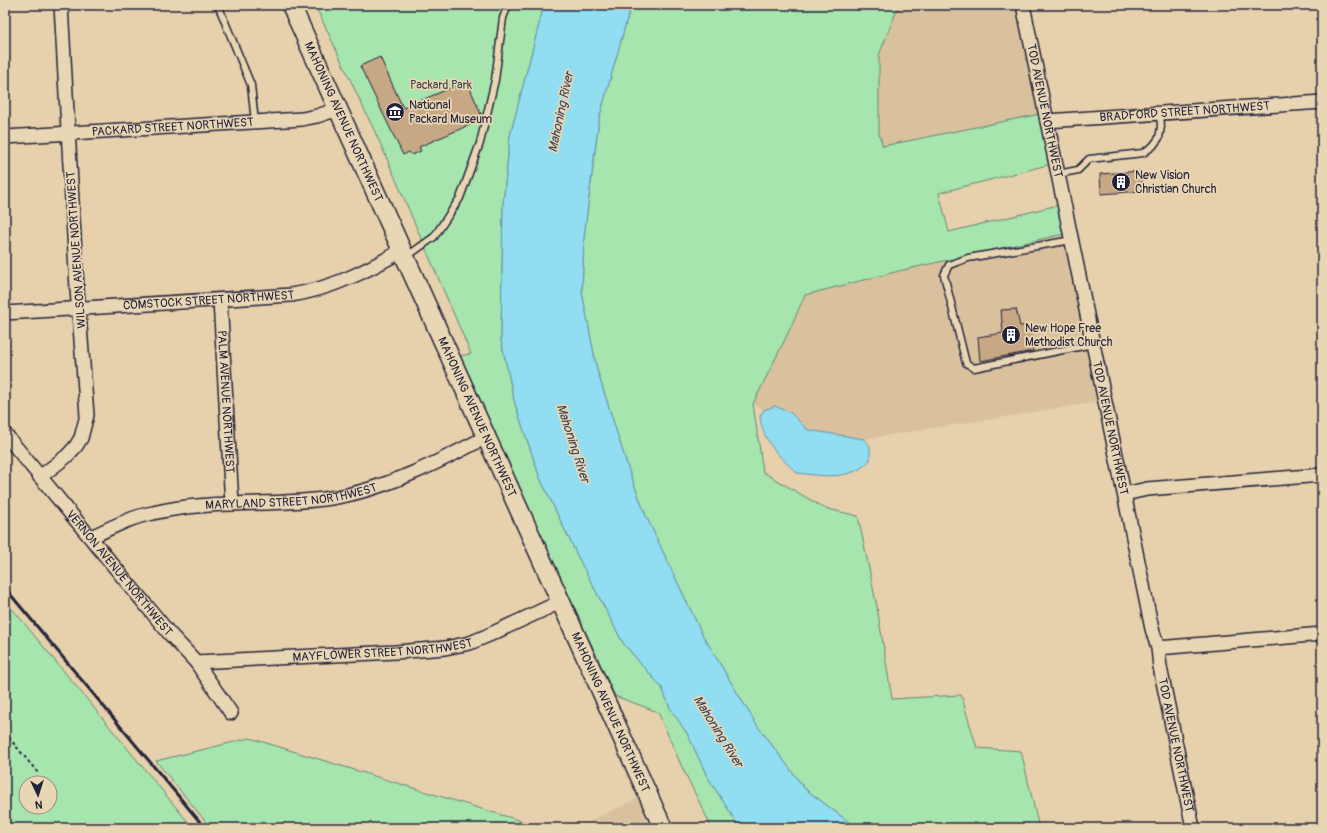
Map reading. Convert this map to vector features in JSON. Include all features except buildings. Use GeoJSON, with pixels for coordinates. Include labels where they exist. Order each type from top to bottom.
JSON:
{"type":"FeatureCollection","features":[{"type":"Feature","properties":{"kind":"main road","name":"MAHONING AVENUE NORTHWEST"},"geometry":{"type":"LineString","coordinates":[[291,5],[405,254],[560,602],[663,828]]}},
{"type":"Feature","properties":{"kind":"street","name":"WILSON AVENUE NORTHWEST"},"geometry":{"type":"LineString","coordinates":[[40,476],[67,456],[76,446],[86,424],[87,407],[79,308],[60,5]]}},
{"type":"Feature","properties":{"kind":"street","name":"TOD AVENUE NORTHWEST"},"geometry":{"type":"LineString","coordinates":[[1024,5],[1152,629],[1158,648],[1160,667],[1193,828]]}},
{"type":"Feature","properties":{"kind":"street","name":"BRADFORD STREET NORTHWEST"},"geometry":{"type":"LineString","coordinates":[[1048,121],[1322,102]]}},
{"type":"Feature","properties":{"kind":"street","name":"PACKARD STREET NORTHWEST"},"geometry":{"type":"LineString","coordinates":[[5,137],[302,119],[338,109]]}},
{"type":"Feature","properties":{"kind":"street","name":"COMSTOCK STREET NORTHWEST"},"geometry":{"type":"LineString","coordinates":[[5,313],[220,300],[310,292],[332,285],[405,254]]}},
{"type":"Feature","properties":{"kind":"street","name":"PALM AVENUE NORTHWEST"},"geometry":{"type":"LineString","coordinates":[[220,300],[232,504]]}},
{"type":"Feature","properties":{"kind":"street","name":"VERNON AVENUE NORTHWEST"},"geometry":{"type":"LineString","coordinates":[[5,434],[169,633],[196,662],[231,713]]}},
{"type":"Feature","properties":{"kind":"street","name":"MARYLAND STREET NORTHWEST"},"geometry":{"type":"LineString","coordinates":[[91,537],[129,520],[152,513],[232,504],[295,502],[331,498],[359,492],[388,483],[486,437]]}},
{"type":"Feature","properties":{"kind":"street"},"geometry":{"type":"LineString","coordinates":[[1125,494],[1147,489],[1322,475]]}},
{"type":"Feature","properties":{"kind":"street","name":"MAYFLOWER STREET NORTHWEST"},"geometry":{"type":"LineString","coordinates":[[196,662],[396,652],[452,646],[489,635],[560,602]]}},
{"type":"Feature","properties":{"kind":"street"},"geometry":{"type":"LineString","coordinates":[[1158,648],[1322,634]]}},
{"type":"Feature","properties":{"kind":"lane"},"geometry":{"type":"LineString","coordinates":[[218,5],[251,85],[255,122]]}},
{"type":"Feature","properties":{"kind":"lane"},"geometry":{"type":"LineString","coordinates":[[405,254],[434,237],[460,198],[480,143],[495,80],[503,18],[508,5]]}},
{"type":"Feature","properties":{"kind":"lane"},"geometry":{"type":"LineString","coordinates":[[1058,174],[1078,170],[1089,159],[1143,152],[1153,146],[1159,138],[1161,126],[1160,113]]}},
{"type":"Feature","properties":{"kind":"lane"},"geometry":{"type":"LineString","coordinates":[[1072,240],[968,258],[949,265],[944,275],[966,363],[974,368],[1093,344]]}},
{"type":"Feature","properties":{"kind":"path"},"geometry":{"type":"LineString","coordinates":[[5,733],[39,774]]}},
{"type":"Feature","properties":{"kind":"shaded area"},"geometry":{"type":"Polygon","coordinates":[[[904,5],[1018,5],[1040,114],[882,147],[879,134],[879,55],[898,7],[904,5]]]}},
{"type":"Feature","properties":{"kind":"shaded area"},"geometry":{"type":"Polygon","coordinates":[[[1064,234],[1099,402],[864,439],[808,430],[792,413],[775,406],[764,410],[753,404],[804,295],[899,271],[1064,234]]]}},
{"type":"Feature","properties":{"kind":"shaded area"},"geometry":{"type":"Polygon","coordinates":[[[638,798],[651,828],[577,828],[638,798]]]}},
{"type":"Feature","properties":{"kind":"green space","name":"Packard Park"},"geometry":{"type":"Polygon","coordinates":[[[315,5],[544,5],[510,136],[503,204],[501,340],[515,404],[540,478],[579,559],[623,643],[662,688],[670,708],[688,735],[707,776],[740,828],[712,828],[681,765],[658,712],[615,696],[459,356],[471,354],[381,145],[315,5]]]}},
{"type":"Feature","properties":{"kind":"green space"},"geometry":{"type":"Polygon","coordinates":[[[631,5],[904,5],[898,7],[879,55],[879,134],[883,146],[1040,114],[1051,164],[939,193],[949,232],[1058,205],[1064,234],[899,271],[805,295],[753,404],[763,472],[824,508],[858,516],[877,607],[892,699],[961,695],[977,748],[1021,751],[1039,828],[857,828],[805,789],[756,724],[702,634],[646,516],[629,471],[597,370],[582,292],[584,237],[599,119],[631,5]]]}},
{"type":"Feature","properties":{"kind":"green space"},"geometry":{"type":"Polygon","coordinates":[[[5,600],[193,828],[5,828],[5,600]]]}},
{"type":"Feature","properties":{"kind":"green space"},"geometry":{"type":"Polygon","coordinates":[[[250,738],[544,828],[211,828],[156,761],[250,738]]]}},
{"type":"Feature","properties":{"kind":"water","name":"Mahoning River"},"geometry":{"type":"Polygon","coordinates":[[[544,5],[631,5],[599,119],[584,237],[582,292],[597,370],[629,471],[646,516],[702,634],[756,724],[805,789],[857,828],[740,828],[707,776],[688,735],[670,708],[662,688],[623,643],[579,559],[540,478],[515,404],[501,340],[503,204],[510,136],[544,5]]]}},
{"type":"Feature","properties":{"kind":"water"},"geometry":{"type":"Polygon","coordinates":[[[775,406],[791,413],[808,430],[864,439],[870,446],[870,460],[863,467],[855,471],[836,476],[797,473],[772,448],[761,425],[760,416],[764,410],[775,406]]]}},
{"type":"Feature","properties":{"kind":"railway"},"geometry":{"type":"LineString","coordinates":[[5,588],[205,828]]}},
{"type":"Feature","properties":{"kind":"place","name":"National Packard Museum"},"geometry":{"type":"Point","coordinates":[395,112]}},
{"type":"Feature","properties":{"kind":"place","name":"New Vision Christian Church"},"geometry":{"type":"Point","coordinates":[1121,182]}},
{"type":"Feature","properties":{"kind":"place","name":"New Hope Free Methodist Church"},"geometry":{"type":"Point","coordinates":[1011,335]}}]}
